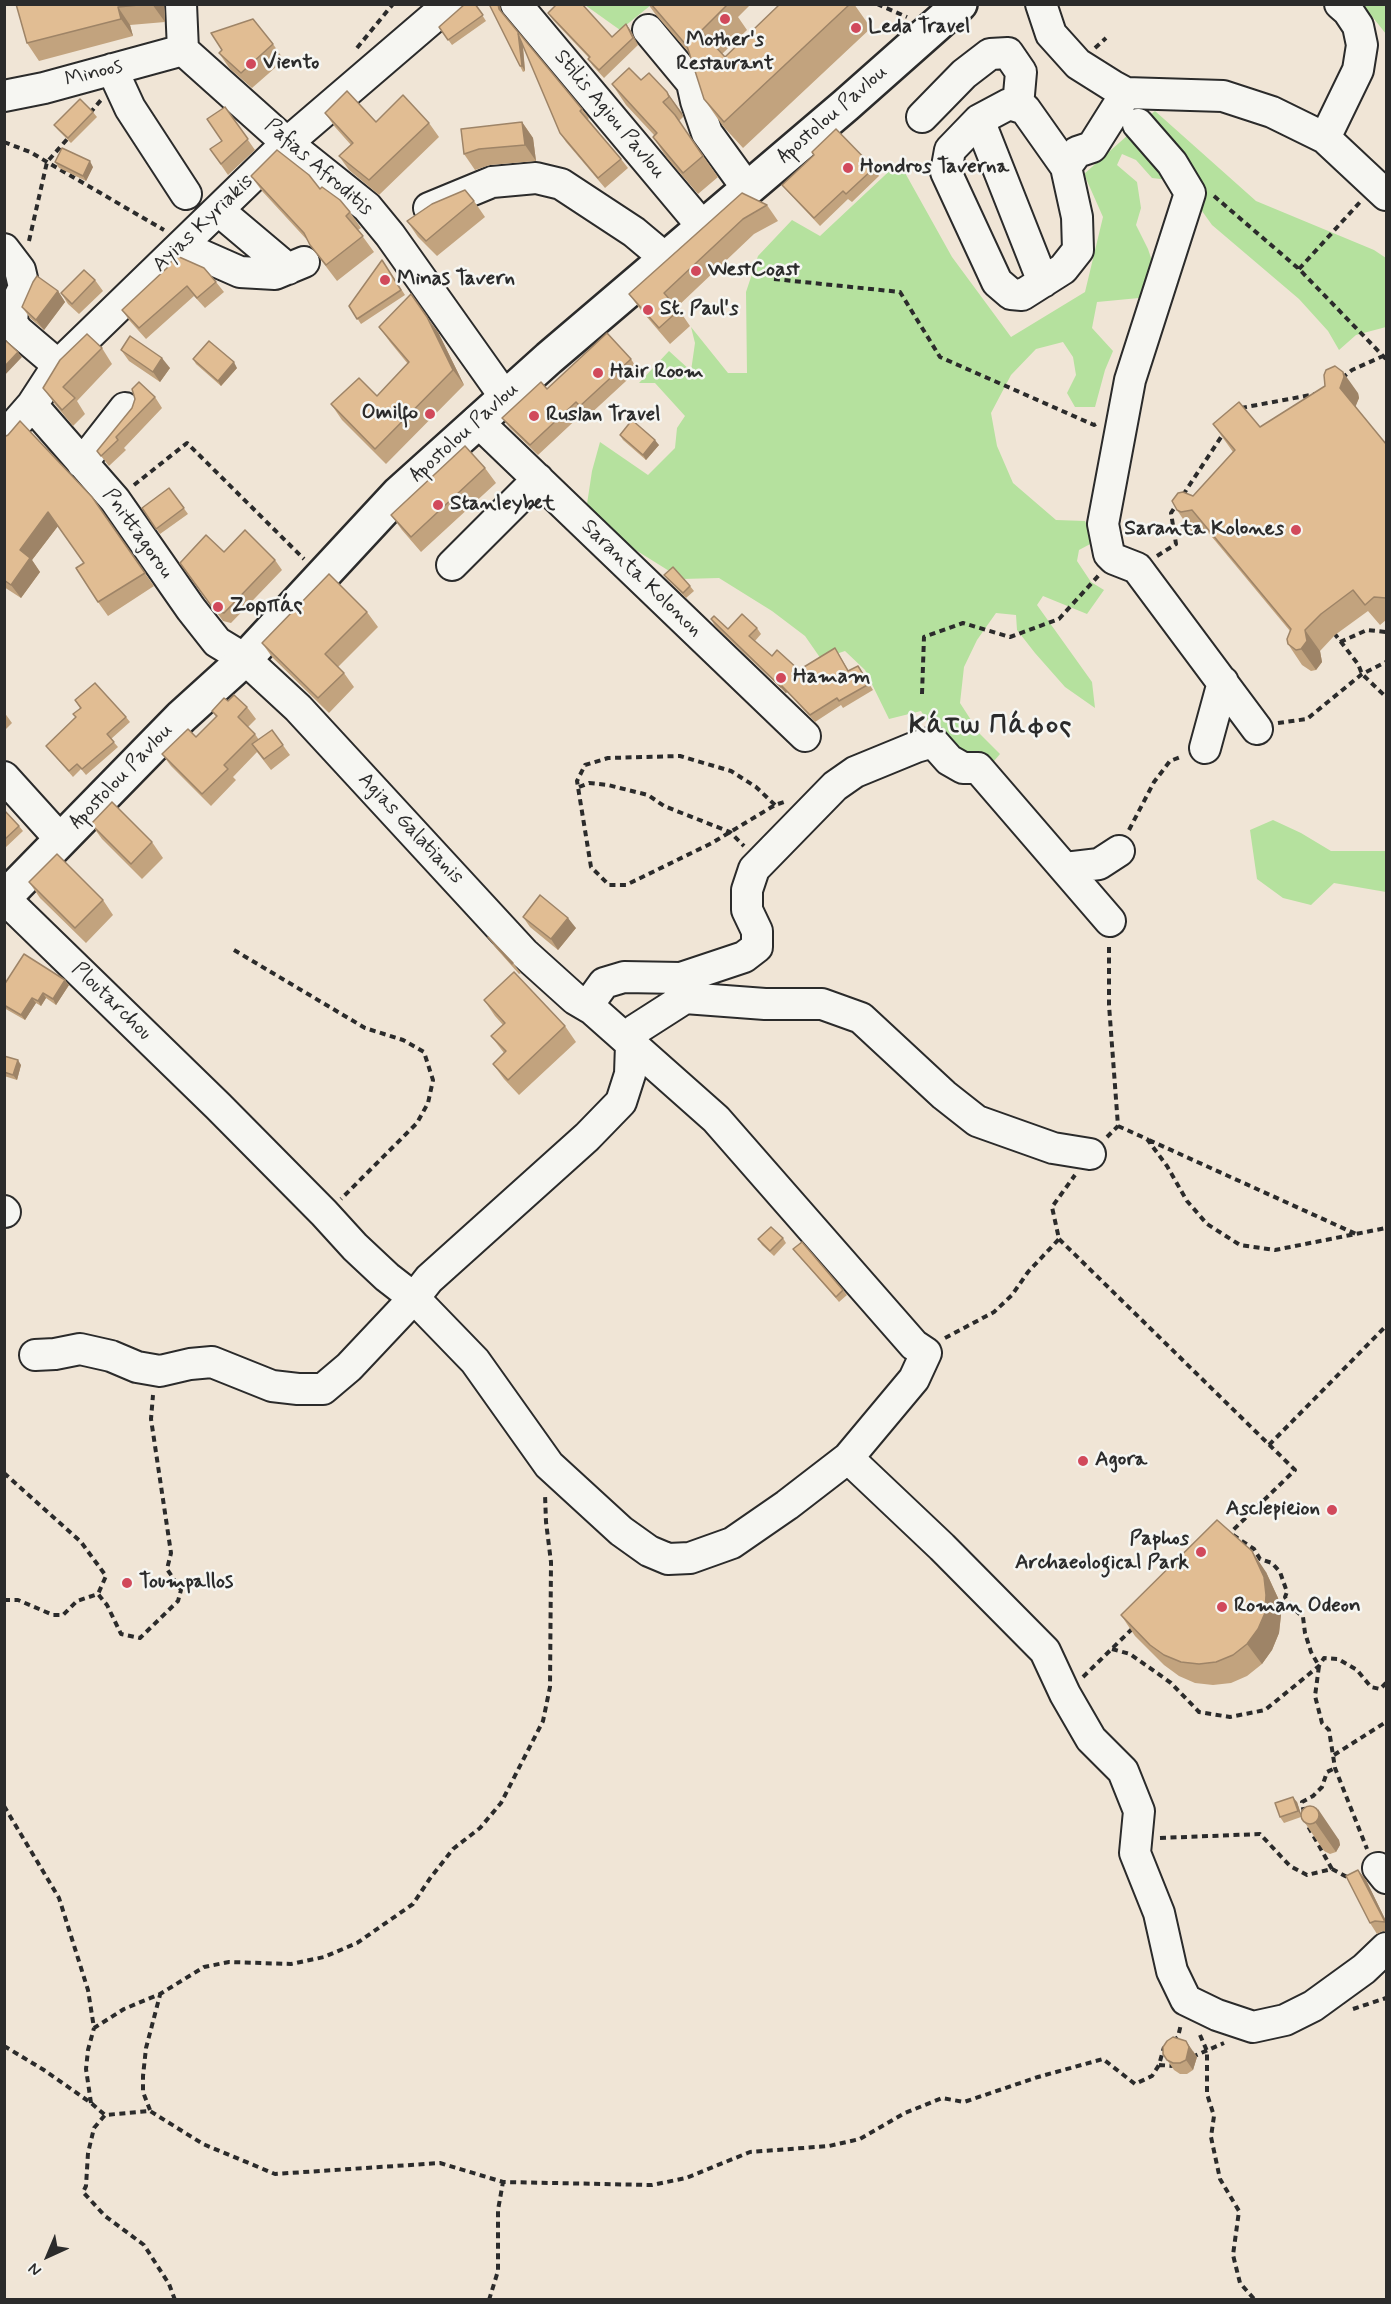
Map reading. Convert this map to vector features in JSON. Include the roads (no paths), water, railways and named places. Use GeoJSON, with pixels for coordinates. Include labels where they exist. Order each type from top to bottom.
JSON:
{"type":"FeatureCollection","features":[{"type":"Feature","properties":{"kind":"main road","name":"Apostolou Pavlou"},"geometry":{"type":"LineString","coordinates":[[4,898],[181,717],[245,659],[399,493],[505,397],[628,278],[665,258],[846,105],[960,4]]}},
{"type":"Feature","properties":{"kind":"street"},"geometry":{"type":"LineString","coordinates":[[181,4],[183,50]]}},
{"type":"Feature","properties":{"kind":"street","name":"Ayias Kyriakis"},"geometry":{"type":"LineString","coordinates":[[4,436],[32,405],[58,365],[287,143],[449,4]]}},
{"type":"Feature","properties":{"kind":"street","name":"Stilis Agiou Pavlou"},"geometry":{"type":"LineString","coordinates":[[516,4],[702,226]]}},
{"type":"Feature","properties":{"kind":"street"},"geometry":{"type":"LineString","coordinates":[[1041,4],[1051,34],[1078,64],[1126,93],[1223,96],[1272,112],[1325,138],[1381,190]]}},
{"type":"Feature","properties":{"kind":"street"},"geometry":{"type":"LineString","coordinates":[[1325,138],[1358,70],[1362,45],[1358,26],[1348,10],[1340,4]]}},
{"type":"Feature","properties":{"kind":"street"},"geometry":{"type":"LineString","coordinates":[[648,30],[692,83],[707,133],[747,188]]}},
{"type":"Feature","properties":{"kind":"street","name":"Minoos"},"geometry":{"type":"LineString","coordinates":[[4,96],[183,50]]}},
{"type":"Feature","properties":{"kind":"street","name":"Pafias Afroditis"},"geometry":{"type":"LineString","coordinates":[[183,50],[287,143],[366,207],[390,235],[505,397]]}},
{"type":"Feature","properties":{"kind":"street"},"geometry":{"type":"LineString","coordinates":[[922,117],[964,74],[990,54],[1008,53],[1021,72],[1018,106]]}},
{"type":"Feature","properties":{"kind":"street"},"geometry":{"type":"LineString","coordinates":[[107,71],[186,194]]}},
{"type":"Feature","properties":{"kind":"street"},"geometry":{"type":"LineString","coordinates":[[1066,166],[1077,152],[1092,147],[1126,93]]}},
{"type":"Feature","properties":{"kind":"street"},"geometry":{"type":"LineString","coordinates":[[1009,104],[1025,109],[1066,166],[1077,217],[1078,250],[1063,269],[1022,295],[1011,294],[998,282],[946,172],[950,150],[979,120],[1009,104]]}},
{"type":"Feature","properties":{"kind":"street"},"geometry":{"type":"LineString","coordinates":[[979,120],[1043,282]]}},
{"type":"Feature","properties":{"kind":"street"},"geometry":{"type":"LineString","coordinates":[[1138,124],[1172,163],[1190,193],[1130,380],[1103,524],[1109,554],[1125,564],[1223,682],[1257,729]]}},
{"type":"Feature","properties":{"kind":"street"},"geometry":{"type":"LineString","coordinates":[[390,235],[435,204],[462,193],[492,182],[536,178],[561,184],[634,232],[665,258]]}},
{"type":"Feature","properties":{"kind":"street"},"geometry":{"type":"LineString","coordinates":[[183,244],[240,272],[275,274],[296,265],[218,210]]}},
{"type":"Feature","properties":{"kind":"street"},"geometry":{"type":"LineString","coordinates":[[4,249],[17,264],[22,274],[24,287],[14,310],[12,323],[18,331],[58,365]]}},
{"type":"Feature","properties":{"kind":"street","name":"Pnittagorou"},"geometry":{"type":"LineString","coordinates":[[32,405],[115,500],[211,634],[218,642],[245,659]]}},
{"type":"Feature","properties":{"kind":"street"},"geometry":{"type":"LineString","coordinates":[[82,463],[125,408]]}},
{"type":"Feature","properties":{"kind":"street","name":"Saranta Kolonon"},"geometry":{"type":"LineString","coordinates":[[477,421],[805,736]]}},
{"type":"Feature","properties":{"kind":"street"},"geometry":{"type":"LineString","coordinates":[[452,565],[538,479]]}},
{"type":"Feature","properties":{"kind":"street","name":"Agias Galatianis"},"geometry":{"type":"LineString","coordinates":[[245,659],[298,708],[524,953],[716,1119],[914,1345],[926,1353]]}},
{"type":"Feature","properties":{"kind":"street"},"geometry":{"type":"LineString","coordinates":[[1205,748],[1223,682]]}},
{"type":"Feature","properties":{"kind":"street"},"geometry":{"type":"LineString","coordinates":[[584,1004],[591,1001],[604,983],[624,977],[681,978],[744,957],[757,947],[757,932],[747,910],[747,890],[754,869],[835,786],[855,772],[933,742],[950,760],[963,768],[978,768],[1110,921]]}},
{"type":"Feature","properties":{"kind":"street"},"geometry":{"type":"LineString","coordinates":[[4,777],[61,840]]}},
{"type":"Feature","properties":{"kind":"street"},"geometry":{"type":"LineString","coordinates":[[1065,868],[1100,864],[1119,851]]}},
{"type":"Feature","properties":{"kind":"street","name":"Ploutarchou"},"geometry":{"type":"LineString","coordinates":[[4,898],[218,1106],[355,1247],[414,1298],[475,1361],[549,1465],[621,1531],[649,1551],[668,1559],[690,1558],[732,1543],[787,1505],[848,1458],[914,1379],[926,1353]]}},
{"type":"Feature","properties":{"kind":"street"},"geometry":{"type":"LineString","coordinates":[[35,1355],[80,1349],[111,1356],[137,1367],[160,1371],[212,1362],[272,1386],[323,1389],[349,1367],[429,1279],[587,1137],[621,1102],[630,1074],[631,1044],[635,1030],[685,998],[765,1004],[822,1004],[861,1018],[944,1095],[977,1120],[1053,1148],[1090,1154]]}},
{"type":"Feature","properties":{"kind":"street"},"geometry":{"type":"LineString","coordinates":[[848,1458],[942,1547],[1045,1651],[1065,1694],[1091,1739],[1123,1771],[1139,1811],[1135,1853],[1159,1913],[1172,1971],[1186,2000],[1217,2015],[1253,2027],[1285,2020],[1313,2006],[1364,1969],[1386,1948]]}},
{"type":"Feature","properties":{"kind":"place","name":"Mother's Restaurant"},"geometry":{"type":"Point","coordinates":[725,19]}},
{"type":"Feature","properties":{"kind":"place","name":"Leda Travel"},"geometry":{"type":"Point","coordinates":[856,28]}},
{"type":"Feature","properties":{"kind":"place","name":"Viento"},"geometry":{"type":"Point","coordinates":[251,64]}},
{"type":"Feature","properties":{"kind":"place","name":"Hondros Taverna"},"geometry":{"type":"Point","coordinates":[848,168]}},
{"type":"Feature","properties":{"kind":"place","name":"WestCoast"},"geometry":{"type":"Point","coordinates":[696,271]}},
{"type":"Feature","properties":{"kind":"place","name":"Minas Tavern"},"geometry":{"type":"Point","coordinates":[385,280]}},
{"type":"Feature","properties":{"kind":"place","name":"St. Paul's"},"geometry":{"type":"Point","coordinates":[648,310]}},
{"type":"Feature","properties":{"kind":"place","name":"Hair Room"},"geometry":{"type":"Point","coordinates":[598,373]}},
{"type":"Feature","properties":{"kind":"place","name":"Omilfo"},"geometry":{"type":"Point","coordinates":[430,414]}},
{"type":"Feature","properties":{"kind":"place","name":"Ruslan Travel"},"geometry":{"type":"Point","coordinates":[534,416]}},
{"type":"Feature","properties":{"kind":"place","name":"Stanleybet"},"geometry":{"type":"Point","coordinates":[438,505]}},
{"type":"Feature","properties":{"kind":"place","name":"Saranta Kolones"},"geometry":{"type":"Point","coordinates":[1296,530]}},
{"type":"Feature","properties":{"kind":"place","name":"Ζορπάς"},"geometry":{"type":"Point","coordinates":[218,607]}},
{"type":"Feature","properties":{"kind":"place","name":"Hamam"},"geometry":{"type":"Point","coordinates":[781,678]}},
{"type":"Feature","properties":{"kind":"place","name":"Agora"},"geometry":{"type":"Point","coordinates":[1083,1461]}},
{"type":"Feature","properties":{"kind":"place","name":"Asclepieion"},"geometry":{"type":"Point","coordinates":[1332,1510]}},
{"type":"Feature","properties":{"kind":"place","name":"Paphos Archaeological Park"},"geometry":{"type":"Point","coordinates":[1201,1552]}},
{"type":"Feature","properties":{"kind":"place","name":"Toumpallos"},"geometry":{"type":"Point","coordinates":[127,1583]}},
{"type":"Feature","properties":{"kind":"place","name":"Roman Odeon"},"geometry":{"type":"Point","coordinates":[1222,1607]}},
{"type":"Feature","properties":{"kind":"district","name":"Κάτω Πάφος"},"geometry":{"type":"Point","coordinates":[991,727]}}]}
